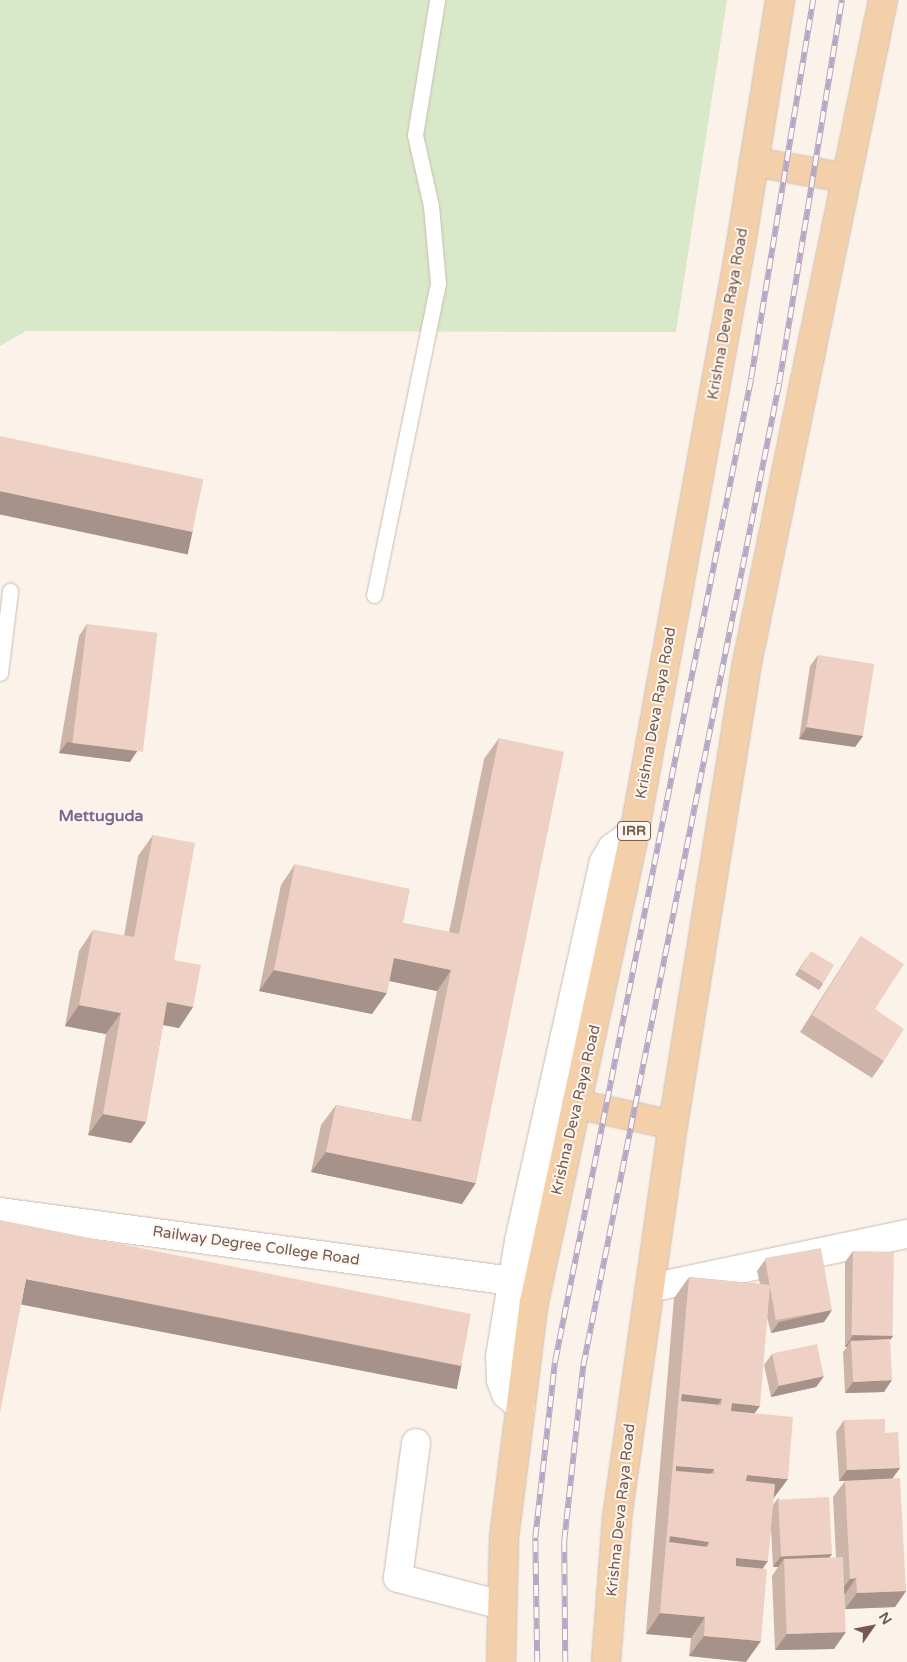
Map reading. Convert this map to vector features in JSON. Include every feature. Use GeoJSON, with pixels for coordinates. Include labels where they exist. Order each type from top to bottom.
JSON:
{"type":"FeatureCollection","features":[{"type":"Feature","properties":{"kind":"main road","name":"Krishna Deva Raya Road"},"geometry":{"type":"LineString","coordinates":[[501,1662],[504,1538],[534,1302],[634,832],[754,162],[780,0]]}},
{"type":"Feature","properties":{"kind":"main road","name":"Krishna Deva Raya Road"},"geometry":{"type":"LineString","coordinates":[[606,1662],[617,1518],[672,1125],[746,668],[883,0]]}},
{"type":"Feature","properties":{"kind":"main road"},"geometry":{"type":"LineString","coordinates":[[754,162],[847,178]]}},
{"type":"Feature","properties":{"kind":"main road"},"geometry":{"type":"LineString","coordinates":[[576,1104],[672,1125]]}},
{"type":"Feature","properties":{"kind":"street"},"geometry":{"type":"LineString","coordinates":[[521,1407],[506,1394],[500,1380],[500,1357],[512,1281],[604,862],[612,848],[634,832]]}},
{"type":"Feature","properties":{"kind":"street","name":"Railway Degree College Road"},"geometry":{"type":"LineString","coordinates":[[0,1212],[512,1281]]}},
{"type":"Feature","properties":{"kind":"street"},"geometry":{"type":"LineString","coordinates":[[650,1288],[907,1234]]}},
{"type":"Feature","properties":{"kind":"street"},"geometry":{"type":"LineString","coordinates":[[416,1443],[398,1578],[502,1605]]}},
{"type":"Feature","properties":{"kind":"lane"},"geometry":{"type":"LineString","coordinates":[[374,595],[438,283],[431,206],[416,135],[437,0]]}},
{"type":"Feature","properties":{"kind":"lane"},"geometry":{"type":"LineString","coordinates":[[0,673],[10,591]]}},
{"type":"Feature","properties":{"kind":"green space"},"geometry":{"type":"Polygon","coordinates":[[[0,0],[727,0],[676,332],[26,331],[0,346],[0,0]]]}},
{"type":"Feature","properties":{"kind":"building"},"geometry":{"type":"Polygon","coordinates":[[[0,436],[203,479],[192,532],[0,491],[0,436]]]}},
{"type":"Feature","properties":{"kind":"building"},"geometry":{"type":"Polygon","coordinates":[[[87,624],[157,633],[143,752],[72,743],[87,624]]]}},
{"type":"Feature","properties":{"kind":"building"},"geometry":{"type":"Polygon","coordinates":[[[818,655],[874,664],[863,736],[807,727],[818,655]]]}},
{"type":"Feature","properties":{"kind":"building"},"geometry":{"type":"Polygon","coordinates":[[[499,738],[564,752],[476,1183],[326,1152],[336,1105],[421,1122],[451,970],[394,958],[387,993],[274,970],[295,864],[410,889],[403,923],[459,934],[499,738]]]}},
{"type":"Feature","properties":{"kind":"building"},"geometry":{"type":"Polygon","coordinates":[[[153,835],[195,843],[174,960],[201,965],[193,1007],[167,1002],[146,1122],[103,1114],[121,1013],[79,1005],[93,930],[134,937],[153,835]]]}},
{"type":"Feature","properties":{"kind":"building"},"geometry":{"type":"Polygon","coordinates":[[[861,936],[904,964],[875,1009],[904,1029],[884,1061],[812,1015],[861,936]]]}},
{"type":"Feature","properties":{"kind":"building"},"geometry":{"type":"Polygon","coordinates":[[[811,951],[834,965],[823,983],[800,969],[811,951]]]}},
{"type":"Feature","properties":{"kind":"building"},"geometry":{"type":"Polygon","coordinates":[[[0,1220],[471,1314],[461,1366],[26,1279],[0,1413],[0,1220]]]}},
{"type":"Feature","properties":{"kind":"building"},"geometry":{"type":"Polygon","coordinates":[[[821,1248],[832,1310],[776,1320],[765,1258],[821,1248]]]}},
{"type":"Feature","properties":{"kind":"building"},"geometry":{"type":"Polygon","coordinates":[[[853,1251],[894,1252],[893,1336],[852,1335],[853,1251]]]}},
{"type":"Feature","properties":{"kind":"building"},"geometry":{"type":"Polygon","coordinates":[[[689,1277],[770,1285],[760,1406],[732,1403],[731,1411],[793,1417],[788,1479],[747,1475],[746,1481],[775,1484],[768,1561],[736,1558],[736,1566],[767,1569],[761,1641],[704,1636],[705,1617],[660,1613],[689,1277]],[[682,1394],[681,1401],[721,1405],[722,1399],[682,1394]],[[676,1466],[676,1471],[714,1474],[714,1469],[676,1466]],[[670,1536],[669,1542],[708,1547],[709,1542],[670,1536]]]}},
{"type":"Feature","properties":{"kind":"building"},"geometry":{"type":"Polygon","coordinates":[[[890,1339],[892,1380],[853,1382],[851,1341],[890,1339]]]}},
{"type":"Feature","properties":{"kind":"building"},"geometry":{"type":"Polygon","coordinates":[[[817,1344],[824,1376],[779,1386],[772,1354],[817,1344]]]}},
{"type":"Feature","properties":{"kind":"building"},"geometry":{"type":"Polygon","coordinates":[[[885,1419],[885,1433],[898,1432],[900,1468],[847,1470],[844,1420],[885,1419]]]}},
{"type":"Feature","properties":{"kind":"building"},"geometry":{"type":"Polygon","coordinates":[[[900,1478],[906,1591],[857,1593],[856,1578],[850,1579],[845,1481],[900,1478]]]}},
{"type":"Feature","properties":{"kind":"building"},"geometry":{"type":"Polygon","coordinates":[[[829,1497],[832,1554],[781,1557],[778,1500],[829,1497]]]}},
{"type":"Feature","properties":{"kind":"building"},"geometry":{"type":"Polygon","coordinates":[[[843,1557],[846,1632],[787,1634],[784,1559],[843,1557]]]}},
{"type":"Feature","properties":{"kind":"railway"},"geometry":{"type":"LineString","coordinates":[[537,1662],[535,1538],[555,1361],[751,378],[813,0]]}},
{"type":"Feature","properties":{"kind":"railway"},"geometry":{"type":"LineString","coordinates":[[565,1662],[564,1541],[583,1366],[779,383],[842,0]]}},
{"type":"Feature","properties":{"kind":"district","name":"Mettuguda"},"geometry":{"type":"Point","coordinates":[101,816]}}]}
